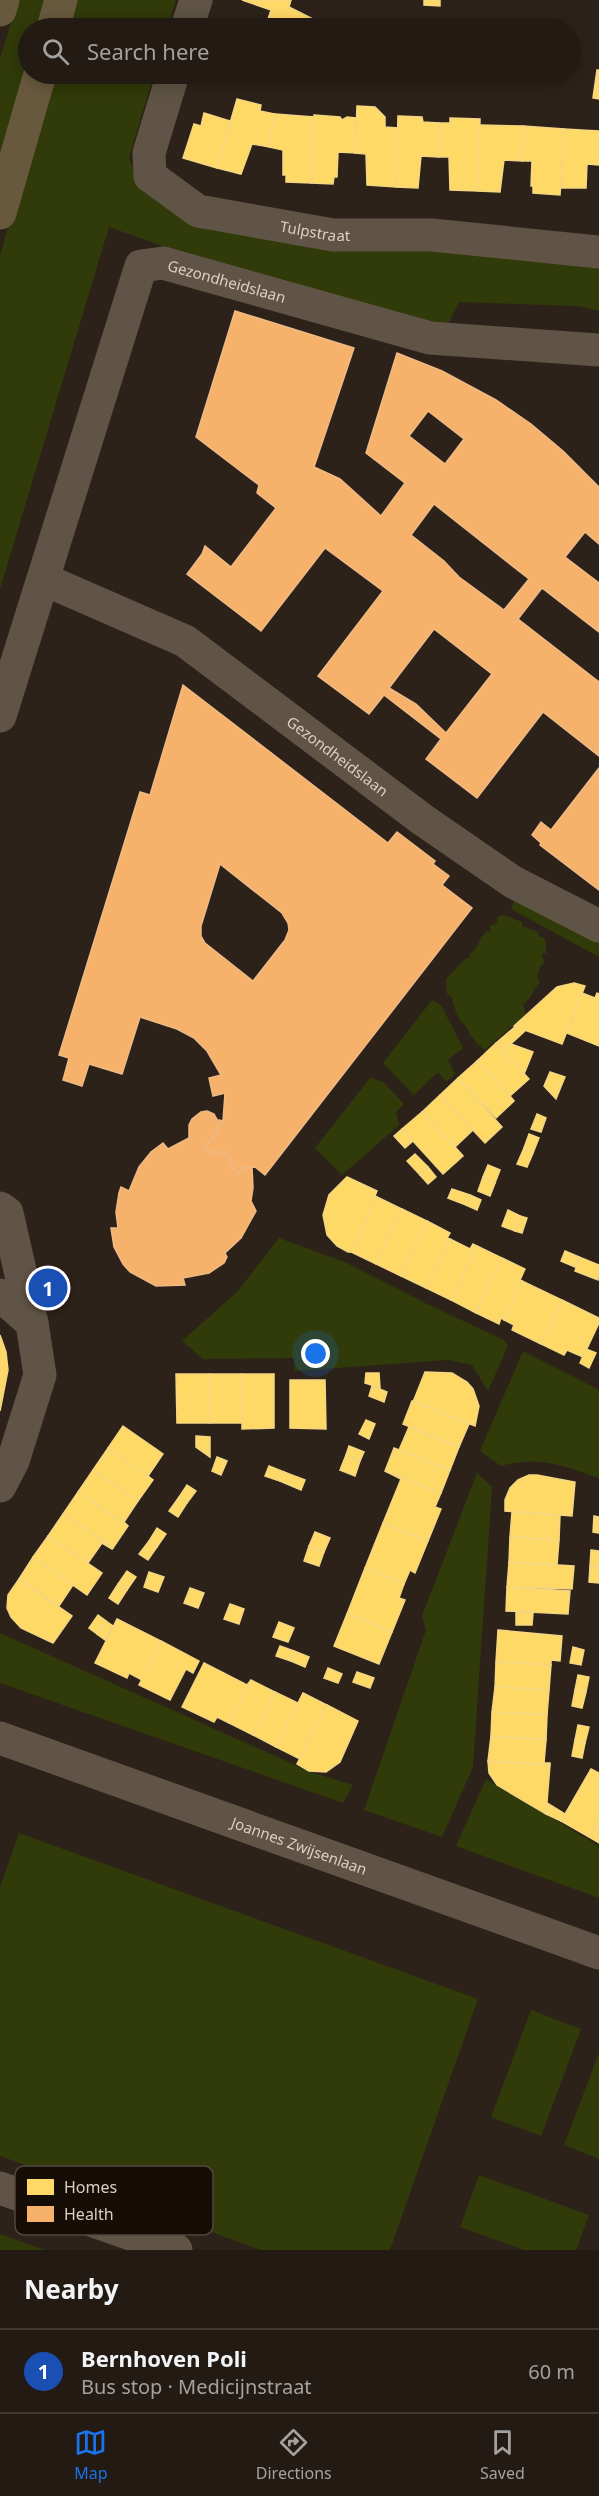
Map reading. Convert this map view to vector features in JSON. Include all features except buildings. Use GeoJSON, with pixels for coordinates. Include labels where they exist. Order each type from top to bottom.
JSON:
{"type":"FeatureCollection","features":[{"type":"Feature","properties":{"kind":"main road"},"geometry":{"type":"LineString","coordinates":[[0,10],[3,0]]}},
{"type":"Feature","properties":{"kind":"main road"},"geometry":{"type":"LineString","coordinates":[[56,18],[61,0]]}},
{"type":"Feature","properties":{"kind":"main road"},"geometry":{"type":"LineString","coordinates":[[0,213],[37,84]]}},
{"type":"Feature","properties":{"kind":"street"},"geometry":{"type":"LineString","coordinates":[[190,18],[196,0]]}},
{"type":"Feature","properties":{"kind":"street","name":"Tulpstraat"},"geometry":{"type":"LineString","coordinates":[[171,84],[149,153],[150,176],[198,211],[333,235],[432,236],[599,252]]}},
{"type":"Feature","properties":{"kind":"street","name":"Gezondheidslaan"},"geometry":{"type":"LineString","coordinates":[[0,716],[141,266],[164,263],[430,338],[599,350]]}},
{"type":"Feature","properties":{"kind":"street","name":"Gezondheidslaan"},"geometry":{"type":"LineString","coordinates":[[43,579],[185,641],[423,820],[513,882],[599,926]]}},
{"type":"Feature","properties":{"kind":"street"},"geometry":{"type":"LineString","coordinates":[[0,1208],[7,1213],[33,1323],[40,1375],[13,1461],[0,1486]]}},
{"type":"Feature","properties":{"kind":"street"},"geometry":{"type":"LineString","coordinates":[[0,1295],[33,1323]]}},
{"type":"Feature","properties":{"kind":"street","name":"Joannes Zwijsenlaan"},"geometry":{"type":"LineString","coordinates":[[0,1738],[599,1953]]}},
{"type":"Feature","properties":{"kind":"street"},"geometry":{"type":"LineString","coordinates":[[0,2188],[15,2193]]}},
{"type":"Feature","properties":{"kind":"street"},"geometry":{"type":"LineString","coordinates":[[133,2235],[176,2250]]}},
{"type":"Feature","properties":{"kind":"green space"},"geometry":{"type":"Polygon","coordinates":[[[18,0],[47,0],[42,18],[18,18],[18,84],[24,84],[0,172],[0,59],[18,0]]]}},
{"type":"Feature","properties":{"kind":"green space"},"geometry":{"type":"Polygon","coordinates":[[[73,0],[176,0],[170,18],[68,18],[73,0]]]}},
{"type":"Feature","properties":{"kind":"green space"},"geometry":{"type":"Polygon","coordinates":[[[49,84],[151,84],[129,158],[141,187],[174,212],[599,259],[599,311],[579,306],[459,302],[447,326],[314,300],[109,227],[0,589],[0,255],[49,84]]]}},
{"type":"Feature","properties":{"kind":"green space"},"geometry":{"type":"Polygon","coordinates":[[[517,894],[599,938],[599,957],[511,909],[517,894]]]}},
{"type":"Feature","properties":{"kind":"green space"},"geometry":{"type":"Polygon","coordinates":[[[504,915],[538,932],[539,937],[543,937],[546,942],[546,953],[542,954],[544,963],[537,977],[540,982],[523,1004],[526,1014],[485,1050],[474,1040],[459,1017],[452,997],[447,994],[446,979],[465,959],[469,958],[484,934],[487,931],[491,932],[489,926],[497,923],[498,916],[504,915]]]}},
{"type":"Feature","properties":{"kind":"green space"},"geometry":{"type":"Polygon","coordinates":[[[432,1000],[441,1005],[463,1048],[448,1060],[455,1074],[446,1082],[438,1072],[414,1095],[383,1063],[432,1000]]]}},
{"type":"Feature","properties":{"kind":"green space"},"geometry":{"type":"Polygon","coordinates":[[[371,1077],[384,1083],[404,1104],[396,1112],[399,1125],[342,1175],[315,1148],[371,1077]]]}},
{"type":"Feature","properties":{"kind":"green space"},"geometry":{"type":"Polygon","coordinates":[[[279,1238],[347,1263],[504,1340],[508,1346],[488,1391],[472,1365],[448,1360],[295,1371],[294,1358],[203,1359],[182,1341],[237,1292],[279,1238]]]}},
{"type":"Feature","properties":{"kind":"green space"},"geometry":{"type":"Polygon","coordinates":[[[523,1351],[599,1390],[599,1478],[551,1463],[527,1462],[501,1466],[480,1451],[523,1351]]]}},
{"type":"Feature","properties":{"kind":"green space"},"geometry":{"type":"Polygon","coordinates":[[[477,1473],[492,1487],[473,1767],[442,1837],[364,1810],[426,1630],[422,1616],[477,1473]]]}},
{"type":"Feature","properties":{"kind":"green space"},"geometry":{"type":"Polygon","coordinates":[[[0,1633],[311,1772],[353,1785],[343,1803],[0,1683],[0,1633]]]}},
{"type":"Feature","properties":{"kind":"green space"},"geometry":{"type":"Polygon","coordinates":[[[486,1779],[599,1846],[599,1898],[456,1846],[486,1779]]]}},
{"type":"Feature","properties":{"kind":"green space"},"geometry":{"type":"Polygon","coordinates":[[[19,1833],[478,1999],[390,2250],[261,2250],[213,2233],[213,2166],[28,2166],[0,2156],[0,1887],[19,1833]]]}},
{"type":"Feature","properties":{"kind":"green space"},"geometry":{"type":"Polygon","coordinates":[[[531,2010],[581,2029],[541,2136],[491,2117],[531,2010]]]}},
{"type":"Feature","properties":{"kind":"green space"},"geometry":{"type":"Polygon","coordinates":[[[599,2053],[599,2159],[564,2145],[599,2053]]]}},
{"type":"Feature","properties":{"kind":"green space"},"geometry":{"type":"Polygon","coordinates":[[[479,2175],[589,2215],[576,2250],[524,2250],[460,2227],[479,2175]]]}},
{"type":"Feature","properties":{"kind":"green space"},"geometry":{"type":"Polygon","coordinates":[[[0,2234],[45,2250],[0,2250],[0,2234]]]}},
{"type":"Feature","properties":{"kind":"place","name":"Bernhoven Poli"},"geometry":{"type":"Point","coordinates":[48,1288]}}]}
